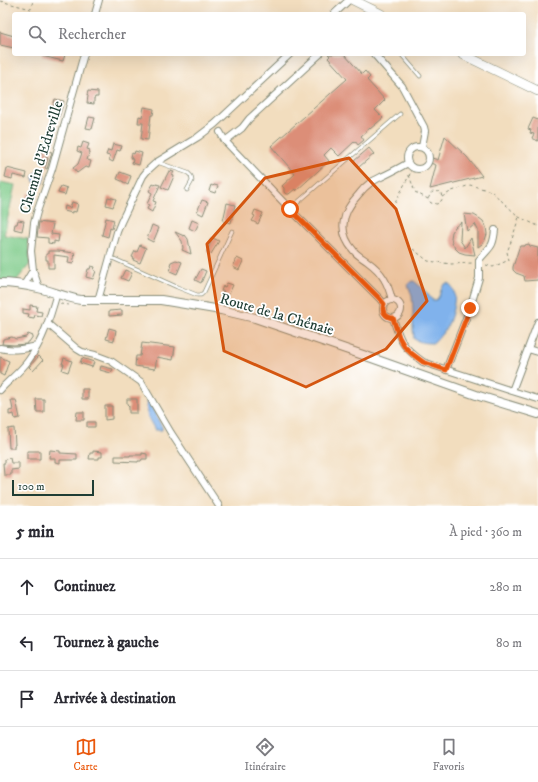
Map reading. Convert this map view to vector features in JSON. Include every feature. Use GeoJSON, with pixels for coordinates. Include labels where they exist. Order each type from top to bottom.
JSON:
{"type":"FeatureCollection","features":[{"type":"Feature","properties":{"kind":"main road"},"geometry":{"type":"LineString","coordinates":[[352,0],[377,12]]}},
{"type":"Feature","properties":{"kind":"main road"},"geometry":{"type":"LineString","coordinates":[[466,56],[538,91]]}},
{"type":"Feature","properties":{"kind":"street"},"geometry":{"type":"LineString","coordinates":[[96,12],[99,0]]}},
{"type":"Feature","properties":{"kind":"street"},"geometry":{"type":"LineString","coordinates":[[336,12],[349,0]]}},
{"type":"Feature","properties":{"kind":"street","name":"Chemin d'Edreville"},"geometry":{"type":"LineString","coordinates":[[39,288],[33,270],[32,251],[34,223],[52,169],[83,56]]}},
{"type":"Feature","properties":{"kind":"street"},"geometry":{"type":"LineString","coordinates":[[100,300],[99,297],[121,222],[143,176],[157,162],[198,137],[215,124],[288,56]]}},
{"type":"Feature","properties":{"kind":"street"},"geometry":{"type":"LineString","coordinates":[[225,141],[242,128],[249,119],[318,56]]}},
{"type":"Feature","properties":{"kind":"street"},"geometry":{"type":"LineString","coordinates":[[376,56],[402,86],[424,127],[425,131],[422,147]]}},
{"type":"Feature","properties":{"kind":"street"},"geometry":{"type":"LineString","coordinates":[[220,132],[225,141],[290,209],[380,299],[384,304],[383,310],[385,315],[393,318],[400,315],[402,310],[401,305],[395,300],[384,304]]}},
{"type":"Feature","properties":{"kind":"street"},"geometry":{"type":"LineString","coordinates":[[413,147],[422,147],[429,155],[428,162],[422,168],[413,168],[408,163],[406,157],[409,150],[413,147]]}},
{"type":"Feature","properties":{"kind":"street"},"geometry":{"type":"LineString","coordinates":[[392,300],[385,278],[350,246],[344,232],[343,224],[344,216],[348,207],[370,183],[408,163]]}},
{"type":"Feature","properties":{"kind":"street"},"geometry":{"type":"LineString","coordinates":[[446,370],[470,308],[479,278],[479,260],[491,247],[494,241],[495,230]]}},
{"type":"Feature","properties":{"kind":"street"},"geometry":{"type":"LineString","coordinates":[[24,285],[33,270]]}},
{"type":"Feature","properties":{"kind":"street","name":"Route de la Chênaie"},"geometry":{"type":"LineString","coordinates":[[0,283],[14,283],[39,288],[73,299],[161,300],[221,310],[255,318],[479,396],[538,414]]}},
{"type":"Feature","properties":{"kind":"street"},"geometry":{"type":"LineString","coordinates":[[0,390],[28,361],[37,346],[48,324],[57,294]]}},
{"type":"Feature","properties":{"kind":"street"},"geometry":{"type":"LineString","coordinates":[[393,318],[399,337],[404,346],[423,362],[538,399]]}},
{"type":"Feature","properties":{"kind":"street"},"geometry":{"type":"LineString","coordinates":[[512,391],[538,322]]}},
{"type":"Feature","properties":{"kind":"street"},"geometry":{"type":"LineString","coordinates":[[48,324],[77,349],[111,361],[141,382],[171,433],[219,506]]}},
{"type":"Feature","properties":{"kind":"street"},"geometry":{"type":"LineString","coordinates":[[0,348],[7,350],[22,350],[37,346]]}},
{"type":"Feature","properties":{"kind":"street"},"geometry":{"type":"LineString","coordinates":[[528,349],[538,352]]}},
{"type":"Feature","properties":{"kind":"lane"},"geometry":{"type":"LineString","coordinates":[[403,56],[420,76]]}},
{"type":"Feature","properties":{"kind":"lane"},"geometry":{"type":"LineString","coordinates":[[290,209],[400,114]]}},
{"type":"Feature","properties":{"kind":"lane"},"geometry":{"type":"LineString","coordinates":[[157,162],[188,173],[191,176],[192,181],[188,190]]}},
{"type":"Feature","properties":{"kind":"lane"},"geometry":{"type":"LineString","coordinates":[[110,257],[197,295],[201,295],[204,292],[232,231]]}},
{"type":"Feature","properties":{"kind":"path"},"geometry":{"type":"LineString","coordinates":[[0,1],[31,9],[33,0]]}},
{"type":"Feature","properties":{"kind":"path"},"geometry":{"type":"LineString","coordinates":[[395,203],[413,168]]}},
{"type":"Feature","properties":{"kind":"path"},"geometry":{"type":"LineString","coordinates":[[409,175],[415,192],[428,199],[431,203],[437,204],[442,200],[442,197],[452,190],[470,185],[491,191],[519,217],[538,226]]}},
{"type":"Feature","properties":{"kind":"path"},"geometry":{"type":"LineString","coordinates":[[428,199],[434,191],[441,192],[442,197]]}},
{"type":"Feature","properties":{"kind":"path"},"geometry":{"type":"LineString","coordinates":[[60,304],[70,305]]}},
{"type":"Feature","properties":{"kind":"highlighted area"},"geometry":{"type":"Polygon","coordinates":[[[349,158],[396,209],[427,301],[386,349],[306,387],[224,351],[207,244],[265,178],[349,158]]]}},
{"type":"Feature","properties":{"kind":"green space"},"geometry":{"type":"Polygon","coordinates":[[[0,182],[15,185],[4,235],[28,239],[30,264],[16,281],[0,281],[0,182]]]}},
{"type":"Feature","properties":{"kind":"water"},"geometry":{"type":"Polygon","coordinates":[[[36,172],[45,175],[43,184],[34,182],[33,177],[36,172]]]}},
{"type":"Feature","properties":{"kind":"water"},"geometry":{"type":"Polygon","coordinates":[[[414,281],[432,300],[436,300],[438,298],[444,284],[447,283],[451,285],[453,289],[454,306],[451,318],[445,330],[434,343],[414,339],[412,296],[408,285],[410,282],[414,281]]]}},
{"type":"Feature","properties":{"kind":"water"},"geometry":{"type":"Polygon","coordinates":[[[148,400],[162,427],[162,430],[155,430],[149,419],[147,413],[148,400]]]}},
{"type":"Feature","properties":{"kind":"building"},"geometry":{"type":"Polygon","coordinates":[[[0,32],[12,35],[12,48],[0,45],[0,32]]]}},
{"type":"Feature","properties":{"kind":"building"},"geometry":{"type":"Polygon","coordinates":[[[42,56],[65,56],[63,61],[42,56]]]}},
{"type":"Feature","properties":{"kind":"building"},"geometry":{"type":"Polygon","coordinates":[[[330,56],[346,56],[362,74],[365,71],[370,77],[367,80],[385,100],[375,110],[383,118],[361,136],[364,140],[358,145],[355,141],[339,156],[331,148],[324,155],[329,161],[296,191],[295,189],[289,194],[286,194],[282,186],[295,174],[271,146],[347,79],[328,58],[330,56]]]}},
{"type":"Feature","properties":{"kind":"building"},"geometry":{"type":"Polygon","coordinates":[[[88,91],[98,92],[98,97],[94,98],[94,104],[87,103],[88,91]]]}},
{"type":"Feature","properties":{"kind":"building"},"geometry":{"type":"Polygon","coordinates":[[[55,99],[64,101],[59,117],[52,115],[55,99]]]}},
{"type":"Feature","properties":{"kind":"building"},"geometry":{"type":"Polygon","coordinates":[[[144,107],[154,109],[153,115],[151,115],[148,140],[141,139],[143,123],[138,123],[139,116],[142,117],[144,107]]]}},
{"type":"Feature","properties":{"kind":"building"},"geometry":{"type":"Polygon","coordinates":[[[89,117],[95,118],[92,129],[86,128],[89,117]]]}},
{"type":"Feature","properties":{"kind":"building"},"geometry":{"type":"Polygon","coordinates":[[[533,118],[538,120],[538,141],[532,138],[534,134],[530,133],[531,130],[528,129],[533,118]]]}},
{"type":"Feature","properties":{"kind":"building"},"geometry":{"type":"Polygon","coordinates":[[[445,136],[467,157],[482,176],[430,189],[436,165],[430,163],[432,158],[438,160],[445,136]]]}},
{"type":"Feature","properties":{"kind":"building"},"geometry":{"type":"Polygon","coordinates":[[[83,142],[89,144],[87,149],[90,150],[87,160],[91,161],[89,168],[85,167],[77,173],[73,168],[78,164],[82,153],[77,151],[78,147],[81,148],[83,142]]]}},
{"type":"Feature","properties":{"kind":"building"},"geometry":{"type":"Polygon","coordinates":[[[113,144],[122,146],[120,151],[117,150],[113,162],[109,160],[110,156],[106,155],[108,150],[111,151],[113,144]]]}},
{"type":"Feature","properties":{"kind":"building"},"geometry":{"type":"Polygon","coordinates":[[[44,147],[48,148],[47,151],[52,152],[47,169],[45,168],[48,158],[41,155],[44,147]]]}},
{"type":"Feature","properties":{"kind":"building"},"geometry":{"type":"Polygon","coordinates":[[[369,148],[374,154],[359,167],[354,161],[369,148]]]}},
{"type":"Feature","properties":{"kind":"building"},"geometry":{"type":"Polygon","coordinates":[[[135,151],[142,153],[139,165],[132,163],[132,153],[134,154],[135,151]]]}},
{"type":"Feature","properties":{"kind":"building"},"geometry":{"type":"Polygon","coordinates":[[[7,168],[27,173],[26,178],[13,175],[12,179],[5,177],[7,168]]]}},
{"type":"Feature","properties":{"kind":"building"},"geometry":{"type":"Polygon","coordinates":[[[169,171],[174,172],[172,175],[174,176],[168,190],[161,187],[169,171]]]}},
{"type":"Feature","properties":{"kind":"building"},"geometry":{"type":"Polygon","coordinates":[[[120,172],[131,176],[128,185],[117,179],[120,172]]]}},
{"type":"Feature","properties":{"kind":"building"},"geometry":{"type":"Polygon","coordinates":[[[153,184],[160,185],[153,201],[156,202],[152,212],[147,209],[149,205],[147,204],[152,193],[149,191],[153,184]]]}},
{"type":"Feature","properties":{"kind":"building"},"geometry":{"type":"Polygon","coordinates":[[[211,185],[218,186],[215,193],[209,191],[211,185]]]}},
{"type":"Feature","properties":{"kind":"building"},"geometry":{"type":"Polygon","coordinates":[[[61,186],[67,188],[65,195],[58,193],[61,186]]]}},
{"type":"Feature","properties":{"kind":"building"},"geometry":{"type":"Polygon","coordinates":[[[28,193],[34,196],[30,205],[24,202],[28,193]]]}},
{"type":"Feature","properties":{"kind":"building"},"geometry":{"type":"Polygon","coordinates":[[[108,197],[116,199],[113,207],[106,205],[108,197]]]}},
{"type":"Feature","properties":{"kind":"building"},"geometry":{"type":"Polygon","coordinates":[[[202,200],[208,202],[203,215],[197,212],[202,200]]]}},
{"type":"Feature","properties":{"kind":"building"},"geometry":{"type":"Polygon","coordinates":[[[72,202],[78,204],[76,212],[72,211],[72,213],[64,211],[65,206],[70,208],[72,202]]]}},
{"type":"Feature","properties":{"kind":"building"},"geometry":{"type":"Polygon","coordinates":[[[227,203],[235,205],[231,223],[223,221],[227,203]]]}},
{"type":"Feature","properties":{"kind":"building"},"geometry":{"type":"Polygon","coordinates":[[[255,210],[263,213],[258,224],[252,221],[255,216],[253,215],[255,210]]]}},
{"type":"Feature","properties":{"kind":"building"},"geometry":{"type":"Polygon","coordinates":[[[464,214],[474,215],[483,221],[486,227],[487,234],[485,240],[478,247],[478,230],[475,224],[467,231],[464,214]]]}},
{"type":"Feature","properties":{"kind":"building"},"geometry":{"type":"Polygon","coordinates":[[[106,218],[114,220],[108,237],[102,235],[106,218]]]}},
{"type":"Feature","properties":{"kind":"building"},"geometry":{"type":"Polygon","coordinates":[[[18,220],[24,221],[22,231],[14,229],[18,220]]]}},
{"type":"Feature","properties":{"kind":"building"},"geometry":{"type":"Polygon","coordinates":[[[192,220],[199,223],[195,231],[189,228],[192,220]]]}},
{"type":"Feature","properties":{"kind":"building"},"geometry":{"type":"Polygon","coordinates":[[[39,222],[53,224],[51,234],[59,235],[58,242],[54,241],[54,244],[48,243],[48,238],[37,237],[39,222]]]}},
{"type":"Feature","properties":{"kind":"building"},"geometry":{"type":"Polygon","coordinates":[[[461,222],[460,240],[465,248],[471,238],[475,255],[459,252],[452,243],[452,232],[461,222]]]}},
{"type":"Feature","properties":{"kind":"building"},"geometry":{"type":"Polygon","coordinates":[[[152,225],[159,228],[153,242],[147,239],[152,225]]]}},
{"type":"Feature","properties":{"kind":"building"},"geometry":{"type":"Polygon","coordinates":[[[175,232],[184,236],[185,235],[188,239],[191,254],[182,250],[182,241],[175,232]]]}},
{"type":"Feature","properties":{"kind":"building"},"geometry":{"type":"Polygon","coordinates":[[[213,238],[219,241],[211,254],[207,252],[211,242],[210,240],[213,238]]]}},
{"type":"Feature","properties":{"kind":"building"},"geometry":{"type":"Polygon","coordinates":[[[529,244],[530,246],[538,248],[538,280],[525,281],[524,276],[516,273],[513,270],[513,267],[520,246],[529,244]]]}},
{"type":"Feature","properties":{"kind":"building"},"geometry":{"type":"Polygon","coordinates":[[[140,245],[146,248],[140,263],[133,260],[134,258],[132,257],[135,251],[137,252],[140,245]]]}},
{"type":"Feature","properties":{"kind":"building"},"geometry":{"type":"Polygon","coordinates":[[[48,251],[75,253],[73,264],[68,263],[69,257],[54,255],[54,268],[48,268],[46,254],[48,254],[48,251]]]}},
{"type":"Feature","properties":{"kind":"building"},"geometry":{"type":"Polygon","coordinates":[[[237,258],[243,261],[239,270],[233,267],[237,258]]]}},
{"type":"Feature","properties":{"kind":"building"},"geometry":{"type":"Polygon","coordinates":[[[176,260],[182,262],[177,274],[170,271],[171,262],[176,260]]]}},
{"type":"Feature","properties":{"kind":"building"},"geometry":{"type":"Polygon","coordinates":[[[91,266],[95,267],[94,270],[96,271],[93,279],[86,277],[88,269],[90,269],[91,266]]]}},
{"type":"Feature","properties":{"kind":"building"},"geometry":{"type":"Polygon","coordinates":[[[201,269],[206,271],[201,283],[195,280],[201,269]]]}},
{"type":"Feature","properties":{"kind":"building"},"geometry":{"type":"Polygon","coordinates":[[[125,270],[132,273],[128,281],[121,278],[125,270]]]}},
{"type":"Feature","properties":{"kind":"building"},"geometry":{"type":"Polygon","coordinates":[[[227,283],[233,285],[228,296],[222,294],[224,291],[221,291],[223,286],[225,287],[227,283]]]}},
{"type":"Feature","properties":{"kind":"building"},"geometry":{"type":"Polygon","coordinates":[[[30,305],[37,306],[36,311],[42,312],[41,316],[35,315],[34,318],[28,317],[29,314],[23,313],[23,309],[30,310],[30,305]]]}},
{"type":"Feature","properties":{"kind":"building"},"geometry":{"type":"Polygon","coordinates":[[[122,310],[122,315],[109,316],[109,311],[122,310]]]}},
{"type":"Feature","properties":{"kind":"building"},"geometry":{"type":"Polygon","coordinates":[[[109,328],[116,330],[114,341],[106,339],[109,328]]]}},
{"type":"Feature","properties":{"kind":"building"},"geometry":{"type":"Polygon","coordinates":[[[28,334],[33,336],[27,344],[2,344],[3,339],[12,337],[16,339],[26,337],[28,334]]]}},
{"type":"Feature","properties":{"kind":"building"},"geometry":{"type":"Polygon","coordinates":[[[142,343],[175,347],[173,360],[157,357],[155,369],[135,366],[136,356],[140,356],[142,343]]]}},
{"type":"Feature","properties":{"kind":"building"},"geometry":{"type":"Polygon","coordinates":[[[39,356],[43,360],[33,371],[29,367],[39,356]]]}},
{"type":"Feature","properties":{"kind":"building"},"geometry":{"type":"Polygon","coordinates":[[[0,357],[9,361],[4,376],[0,374],[0,357]]]}},
{"type":"Feature","properties":{"kind":"building"},"geometry":{"type":"Polygon","coordinates":[[[64,358],[72,361],[68,372],[62,370],[64,358]]]}},
{"type":"Feature","properties":{"kind":"building"},"geometry":{"type":"Polygon","coordinates":[[[82,358],[94,362],[92,367],[80,363],[82,358]]]}},
{"type":"Feature","properties":{"kind":"building"},"geometry":{"type":"Polygon","coordinates":[[[101,366],[113,369],[111,373],[100,370],[101,366]]]}},
{"type":"Feature","properties":{"kind":"building"},"geometry":{"type":"Polygon","coordinates":[[[82,389],[88,389],[88,399],[82,399],[82,389]]]}},
{"type":"Feature","properties":{"kind":"building"},"geometry":{"type":"Polygon","coordinates":[[[36,399],[44,399],[44,412],[37,412],[36,399]]]}},
{"type":"Feature","properties":{"kind":"building"},"geometry":{"type":"Polygon","coordinates":[[[127,399],[137,399],[137,413],[129,413],[127,399]]]}},
{"type":"Feature","properties":{"kind":"building"},"geometry":{"type":"Polygon","coordinates":[[[11,400],[16,400],[20,418],[15,419],[14,414],[9,415],[9,411],[13,410],[11,400]]]}},
{"type":"Feature","properties":{"kind":"building"},"geometry":{"type":"Polygon","coordinates":[[[105,406],[112,406],[112,419],[105,420],[105,406]]]}},
{"type":"Feature","properties":{"kind":"building"},"geometry":{"type":"Polygon","coordinates":[[[77,412],[84,412],[84,420],[76,420],[77,412]]]}},
{"type":"Feature","properties":{"kind":"building"},"geometry":{"type":"Polygon","coordinates":[[[87,422],[95,422],[95,427],[87,427],[87,422]]]}},
{"type":"Feature","properties":{"kind":"building"},"geometry":{"type":"Polygon","coordinates":[[[14,428],[15,445],[14,448],[9,448],[8,429],[14,428]]]}},
{"type":"Feature","properties":{"kind":"building"},"geometry":{"type":"Polygon","coordinates":[[[50,450],[60,451],[60,453],[77,454],[77,460],[60,460],[60,463],[55,462],[55,458],[49,458],[50,450]]]}},
{"type":"Feature","properties":{"kind":"building"},"geometry":{"type":"Polygon","coordinates":[[[27,451],[40,451],[40,459],[27,459],[27,451]]]}},
{"type":"Feature","properties":{"kind":"building"},"geometry":{"type":"Polygon","coordinates":[[[93,451],[102,452],[102,457],[99,457],[99,459],[89,459],[90,453],[93,453],[93,451]]]}},
{"type":"Feature","properties":{"kind":"building"},"geometry":{"type":"Polygon","coordinates":[[[142,453],[147,454],[147,459],[142,459],[138,462],[115,461],[115,456],[142,455],[142,453]]]}},
{"type":"Feature","properties":{"kind":"building"},"geometry":{"type":"Polygon","coordinates":[[[10,458],[11,463],[19,463],[19,469],[11,470],[11,475],[4,475],[3,463],[5,463],[5,459],[10,458]]]}},
{"type":"Feature","properties":{"kind":"route"},"geometry":{"type":"LineString","coordinates":[[290,209],[380,299],[384,304],[383,310],[385,315],[393,318],[399,337],[404,346],[423,362],[446,370],[470,308]]}}]}
